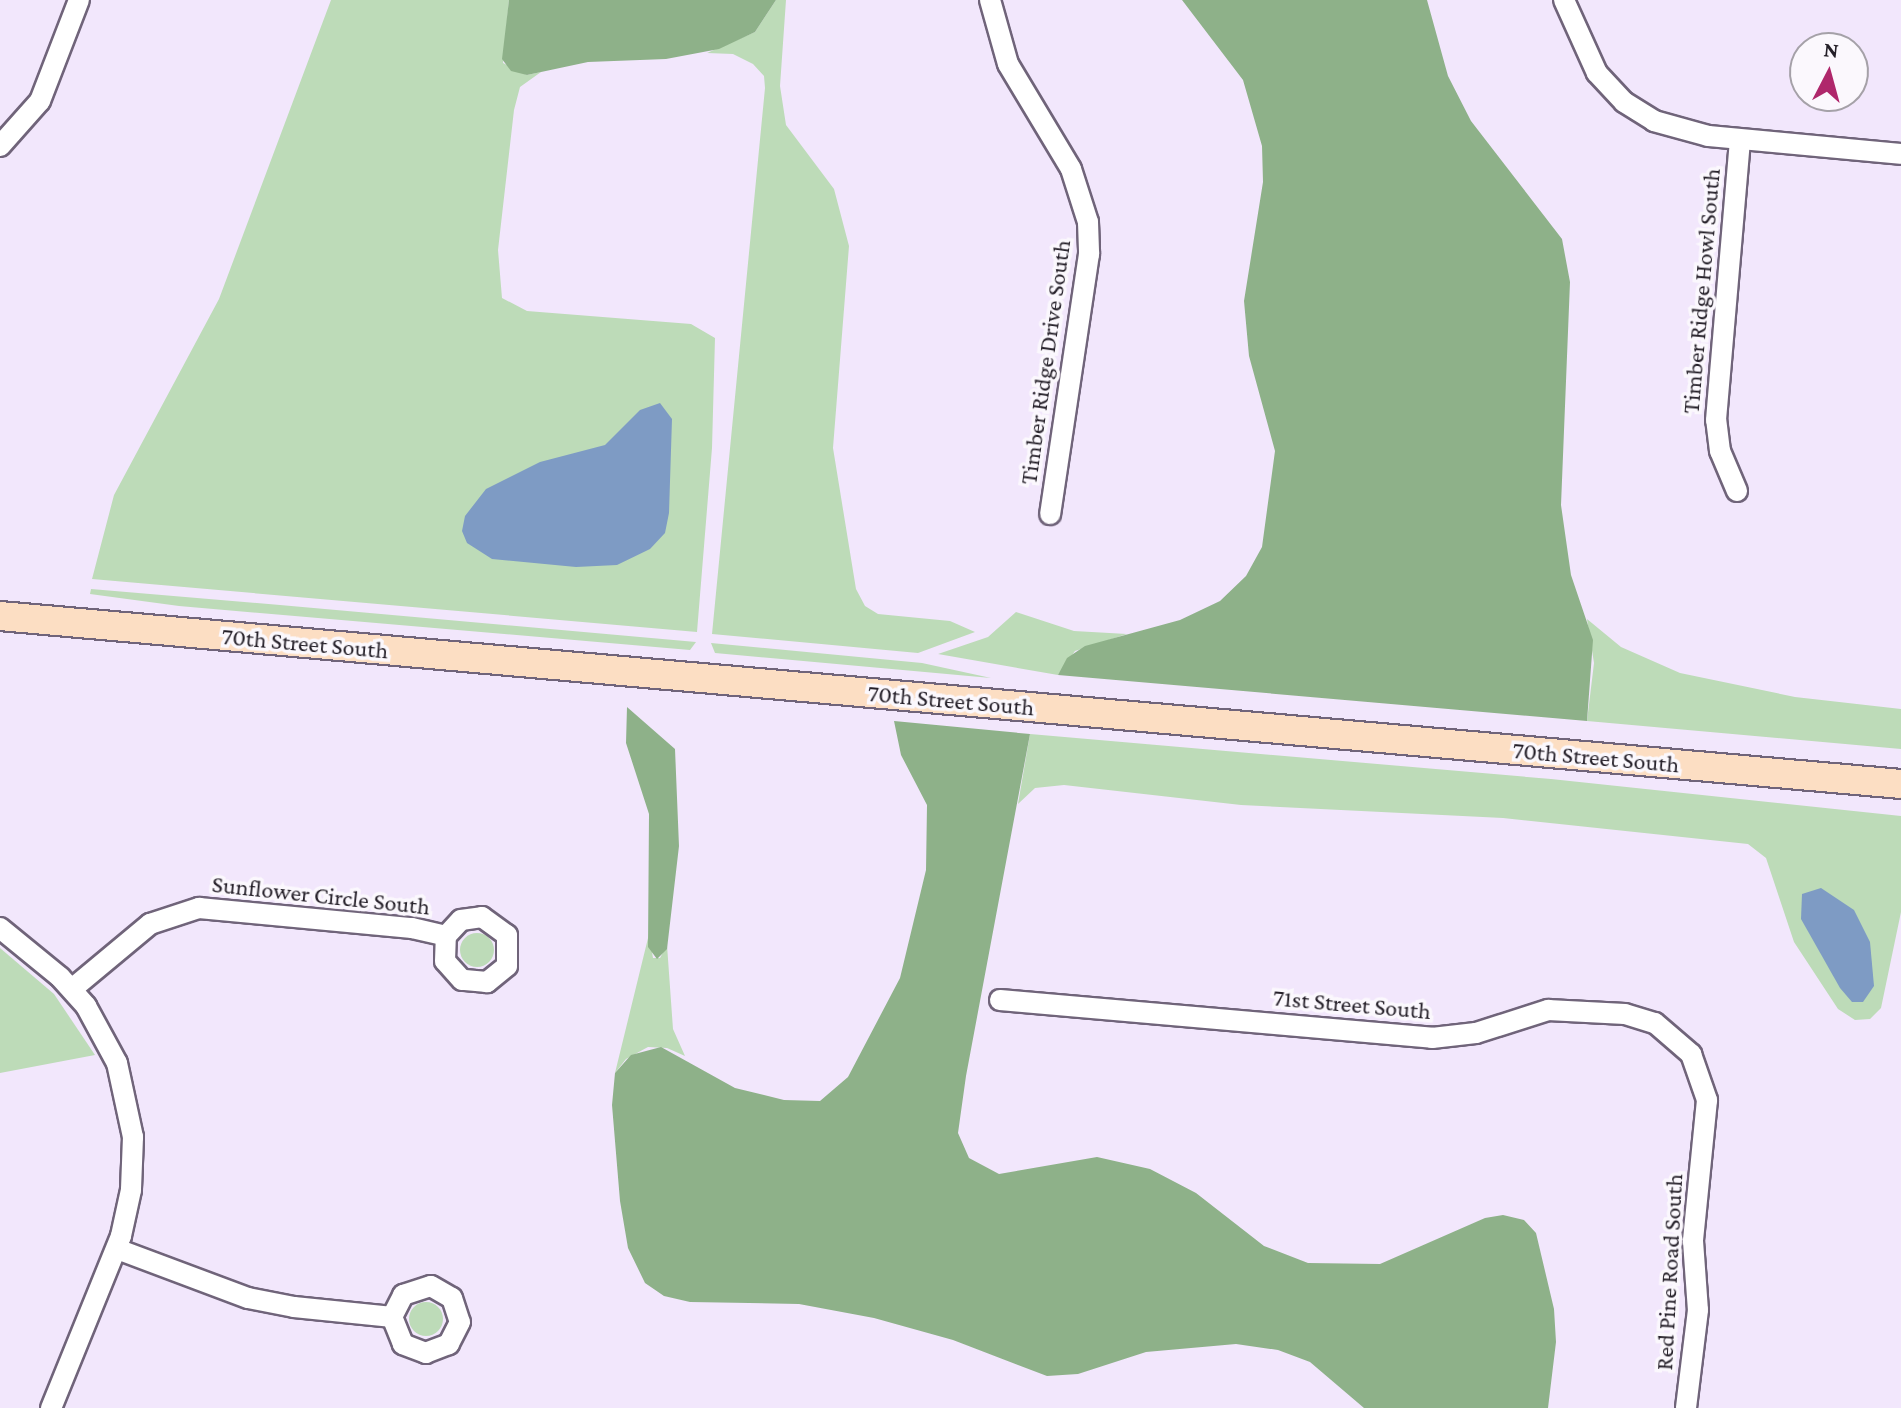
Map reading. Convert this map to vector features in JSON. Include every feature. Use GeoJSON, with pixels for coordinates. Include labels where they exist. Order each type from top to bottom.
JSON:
{"type":"FeatureCollection","features":[{"type":"Feature","properties":{"kind":"main road","name":"70th Street South"},"geometry":{"type":"LineString","coordinates":[[0,616],[1901,784]]}},
{"type":"Feature","properties":{"kind":"street"},"geometry":{"type":"LineString","coordinates":[[0,146],[40,101],[79,0]]}},
{"type":"Feature","properties":{"kind":"street","name":"Timber Ridge Drive South"},"geometry":{"type":"LineString","coordinates":[[990,0],[1003,52],[1071,169],[1088,222],[1089,254],[1050,514]]}},
{"type":"Feature","properties":{"kind":"street"},"geometry":{"type":"LineString","coordinates":[[1564,0],[1591,65],[1624,102],[1673,128],[1740,140],[1901,154]]}},
{"type":"Feature","properties":{"kind":"street","name":"Timber Ridge Howl South"},"geometry":{"type":"LineString","coordinates":[[1737,491],[1720,451],[1716,420],[1740,140]]}},
{"type":"Feature","properties":{"kind":"street","name":"Sunflower Circle South"},"geometry":{"type":"LineString","coordinates":[[72,989],[150,924],[190,909],[412,928],[446,936]]}},
{"type":"Feature","properties":{"kind":"street"},"geometry":{"type":"LineString","coordinates":[[0,928],[72,989],[110,1048],[131,1117],[131,1190],[117,1249],[51,1408]]}},
{"type":"Feature","properties":{"kind":"street","name":"71st Street South"},"geometry":{"type":"LineString","coordinates":[[1000,1000],[1432,1038],[1476,1033],[1531,1013],[1569,1009],[1644,1018],[1687,1048]]}},
{"type":"Feature","properties":{"kind":"street","name":"Red Pine Road South"},"geometry":{"type":"LineString","coordinates":[[1686,1408],[1698,1301],[1693,1241],[1708,1108],[1704,1079],[1687,1048]]}},
{"type":"Feature","properties":{"kind":"street"},"geometry":{"type":"LineString","coordinates":[[117,1249],[270,1303],[392,1317]]}},
{"type":"Feature","properties":{"kind":"green space"},"geometry":{"type":"Polygon","coordinates":[[[331,0],[509,0],[503,63],[527,75],[541,72],[520,87],[514,110],[498,250],[502,298],[527,311],[691,324],[715,338],[712,448],[697,632],[92,579],[114,495],[219,299],[331,0]]]}},
{"type":"Feature","properties":{"kind":"green space"},"geometry":{"type":"Polygon","coordinates":[[[509,0],[776,0],[755,32],[719,49],[666,59],[588,62],[527,75],[511,71],[502,59],[509,0]]]}},
{"type":"Feature","properties":{"kind":"green space"},"geometry":{"type":"Polygon","coordinates":[[[776,0],[786,0],[780,86],[786,125],[834,189],[849,246],[833,448],[856,589],[865,606],[878,614],[950,621],[975,632],[918,653],[712,634],[765,88],[764,76],[753,64],[733,54],[707,53],[755,32],[776,0]]]}},
{"type":"Feature","properties":{"kind":"green space"},"geometry":{"type":"Polygon","coordinates":[[[1182,0],[1427,0],[1448,76],[1471,121],[1562,239],[1570,282],[1561,505],[1571,575],[1593,640],[1587,721],[1058,675],[1067,658],[1085,646],[1180,620],[1220,601],[1246,576],[1262,547],[1275,451],[1249,356],[1244,301],[1263,182],[1262,146],[1243,80],[1182,0]]]}},
{"type":"Feature","properties":{"kind":"green space"},"geometry":{"type":"Polygon","coordinates":[[[91,589],[696,642],[690,650],[179,606],[90,594],[91,589]]]}},
{"type":"Feature","properties":{"kind":"green space"},"geometry":{"type":"Polygon","coordinates":[[[1016,612],[1074,631],[1127,634],[1075,651],[1058,675],[938,654],[988,637],[1016,612]]]}},
{"type":"Feature","properties":{"kind":"green space"},"geometry":{"type":"Polygon","coordinates":[[[1587,619],[1621,647],[1680,673],[1795,697],[1901,709],[1901,749],[1587,721],[1594,663],[1587,619]]]}},
{"type":"Feature","properties":{"kind":"green space"},"geometry":{"type":"Polygon","coordinates":[[[711,643],[922,663],[991,678],[715,653],[711,643]]]}},
{"type":"Feature","properties":{"kind":"green space"},"geometry":{"type":"Polygon","coordinates":[[[627,707],[675,749],[679,846],[667,949],[657,959],[648,947],[649,814],[626,743],[627,707]]]}},
{"type":"Feature","properties":{"kind":"green space"},"geometry":{"type":"Polygon","coordinates":[[[894,721],[1030,734],[966,1076],[958,1133],[969,1158],[999,1174],[1097,1157],[1150,1169],[1196,1193],[1264,1246],[1308,1263],[1380,1264],[1485,1218],[1503,1215],[1524,1220],[1536,1233],[1554,1309],[1556,1342],[1548,1408],[1364,1408],[1310,1362],[1278,1350],[1236,1344],[1146,1352],[1078,1374],[1047,1376],[953,1340],[874,1318],[799,1304],[690,1302],[664,1296],[645,1283],[628,1248],[620,1201],[612,1105],[615,1073],[631,1055],[661,1047],[735,1088],[784,1100],[820,1101],[848,1077],[900,978],[926,870],[927,805],[901,755],[894,721]]]}},
{"type":"Feature","properties":{"kind":"green space"},"geometry":{"type":"Polygon","coordinates":[[[1030,734],[1551,779],[1901,816],[1901,912],[1881,1008],[1870,1019],[1855,1020],[1838,1009],[1794,942],[1766,858],[1748,844],[1503,818],[1241,805],[1064,785],[1035,788],[1018,804],[1030,734]]]}},
{"type":"Feature","properties":{"kind":"green space"},"geometry":{"type":"Polygon","coordinates":[[[477,933],[489,938],[494,950],[489,962],[477,967],[465,962],[460,950],[465,938],[477,933]]]}},
{"type":"Feature","properties":{"kind":"green space"},"geometry":{"type":"Polygon","coordinates":[[[649,934],[653,958],[660,958],[667,945],[673,1029],[685,1056],[667,1048],[648,1047],[626,1059],[615,1073],[649,934]]]}},
{"type":"Feature","properties":{"kind":"green space"},"geometry":{"type":"Polygon","coordinates":[[[0,948],[54,994],[95,1055],[0,1073],[0,948]]]}},
{"type":"Feature","properties":{"kind":"green space"},"geometry":{"type":"Polygon","coordinates":[[[426,1302],[438,1307],[443,1319],[438,1331],[426,1336],[414,1331],[409,1319],[414,1307],[426,1302]]]}},
{"type":"Feature","properties":{"kind":"water"},"geometry":{"type":"Polygon","coordinates":[[[660,403],[672,419],[669,513],[665,533],[650,549],[617,565],[576,567],[492,559],[467,543],[462,531],[465,516],[486,489],[540,462],[605,445],[640,410],[660,403]]]}},
{"type":"Feature","properties":{"kind":"water"},"geometry":{"type":"Polygon","coordinates":[[[1821,888],[1854,910],[1870,942],[1874,986],[1863,1002],[1852,1002],[1840,988],[1801,919],[1802,894],[1821,888]]]}}]}
